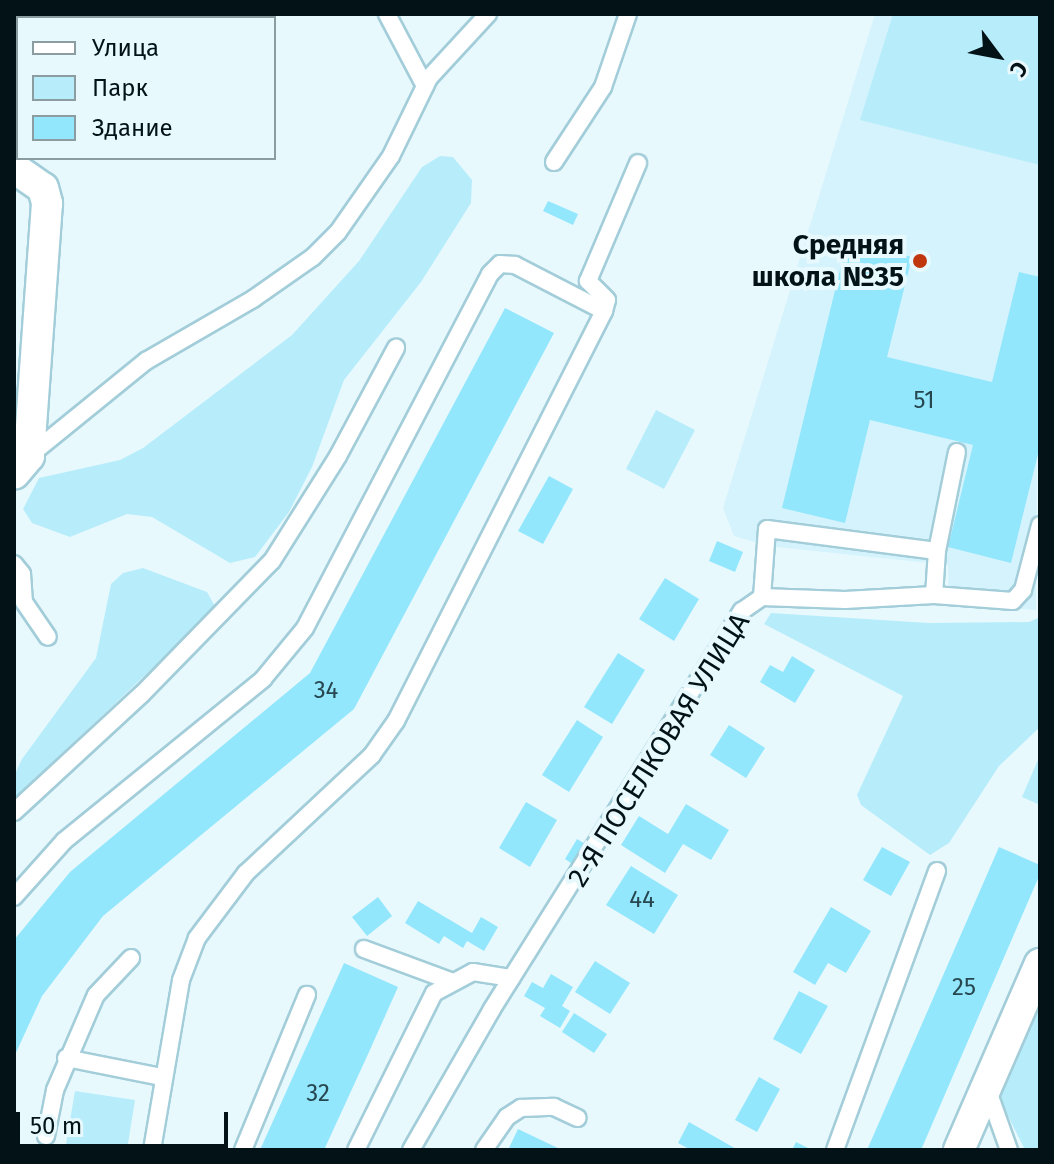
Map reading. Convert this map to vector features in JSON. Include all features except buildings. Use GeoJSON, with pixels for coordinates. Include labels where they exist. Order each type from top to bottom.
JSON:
{"type":"FeatureCollection","features":[{"type":"Feature","properties":{"kind":"street"},"geometry":{"type":"LineString","coordinates":[[14,168],[37,182],[47,203],[21,465]]}},
{"type":"Feature","properties":{"kind":"street"},"geometry":{"type":"LineString","coordinates":[[959,1150],[1040,964]]}},
{"type":"Feature","properties":{"kind":"lane"},"geometry":{"type":"LineString","coordinates":[[387,14],[425,86]]}},
{"type":"Feature","properties":{"kind":"lane"},"geometry":{"type":"LineString","coordinates":[[21,465],[146,361],[253,299],[313,257],[338,232],[391,156],[425,86],[488,14]]}},
{"type":"Feature","properties":{"kind":"lane"},"geometry":{"type":"LineString","coordinates":[[554,162],[603,87],[628,14]]}},
{"type":"Feature","properties":{"kind":"lane"},"geometry":{"type":"LineString","coordinates":[[152,1150],[162,1077],[181,980],[197,938],[246,873],[372,755],[396,721],[604,311],[607,300],[588,281],[638,163]]}},
{"type":"Feature","properties":{"kind":"lane"},"geometry":{"type":"LineString","coordinates":[[14,897],[64,841],[263,679],[305,628],[490,274],[508,263],[604,311]]}},
{"type":"Feature","properties":{"kind":"lane"},"geometry":{"type":"LineString","coordinates":[[14,812],[142,694],[272,561],[331,468],[396,348]]}},
{"type":"Feature","properties":{"kind":"lane"},"geometry":{"type":"LineString","coordinates":[[934,595],[937,551],[957,452]]}},
{"type":"Feature","properties":{"kind":"lane","name":"2-Я ПОСЕЛКОВАЯ УЛИЦА"},"geometry":{"type":"LineString","coordinates":[[411,1150],[512,978],[742,611],[762,597],[845,600],[934,595],[1013,601],[1023,590],[1040,525]]}},
{"type":"Feature","properties":{"kind":"lane"},"geometry":{"type":"LineString","coordinates":[[762,597],[767,529],[937,551]]}},
{"type":"Feature","properties":{"kind":"lane"},"geometry":{"type":"LineString","coordinates":[[14,564],[22,574],[24,602],[48,637]]}},
{"type":"Feature","properties":{"kind":"lane"},"geometry":{"type":"LineString","coordinates":[[835,1150],[937,871]]}},
{"type":"Feature","properties":{"kind":"lane"},"geometry":{"type":"LineString","coordinates":[[364,949],[450,981]]}},
{"type":"Feature","properties":{"kind":"lane"},"geometry":{"type":"LineString","coordinates":[[46,1136],[66,1058],[96,995],[131,958]]}},
{"type":"Feature","properties":{"kind":"lane"},"geometry":{"type":"LineString","coordinates":[[356,1150],[434,993],[450,981],[473,972],[512,978]]}},
{"type":"Feature","properties":{"kind":"lane"},"geometry":{"type":"LineString","coordinates":[[243,1150],[307,995]]}},
{"type":"Feature","properties":{"kind":"lane"},"geometry":{"type":"LineString","coordinates":[[66,1058],[162,1077]]}},
{"type":"Feature","properties":{"kind":"lane"},"geometry":{"type":"LineString","coordinates":[[987,1088],[1009,1150]]}},
{"type":"Feature","properties":{"kind":"lane"},"geometry":{"type":"LineString","coordinates":[[484,1150],[500,1125],[521,1108],[554,1107],[578,1118]]}},
{"type":"Feature","properties":{"kind":"shaded area","name":"Средняя школа №35"},"geometry":{"type":"Polygon","coordinates":[[[875,14],[1040,14],[1036,610],[949,604],[948,565],[767,546],[734,536],[723,508],[875,14]]]}},
{"type":"Feature","properties":{"kind":"green space"},"geometry":{"type":"Polygon","coordinates":[[[893,14],[1040,14],[1040,165],[860,120],[893,14]]]}},
{"type":"Feature","properties":{"kind":"green space"},"geometry":{"type":"Polygon","coordinates":[[[440,156],[453,157],[472,180],[471,203],[421,282],[344,380],[312,467],[289,512],[255,557],[230,563],[152,517],[127,514],[70,537],[32,523],[23,509],[39,478],[120,460],[143,448],[292,335],[359,261],[422,167],[440,156]]]}},
{"type":"Feature","properties":{"kind":"green space"},"geometry":{"type":"Polygon","coordinates":[[[656,410],[695,430],[664,489],[626,469],[656,410]]]}},
{"type":"Feature","properties":{"kind":"green space"},"geometry":{"type":"Polygon","coordinates":[[[143,568],[207,592],[216,608],[14,799],[14,776],[22,759],[96,658],[111,584],[123,573],[143,568]]]}},
{"type":"Feature","properties":{"kind":"green space"},"geometry":{"type":"Polygon","coordinates":[[[771,613],[929,623],[1029,622],[1040,617],[1040,727],[999,766],[949,843],[930,855],[861,805],[857,795],[903,696],[764,624],[771,613]]]}},
{"type":"Feature","properties":{"kind":"green space"},"geometry":{"type":"Polygon","coordinates":[[[1040,755],[1040,805],[1022,797],[1040,755]]]}},
{"type":"Feature","properties":{"kind":"green space"},"geometry":{"type":"Polygon","coordinates":[[[1040,990],[1040,1150],[1025,1150],[1001,1102],[999,1086],[1040,990]]]}},
{"type":"Feature","properties":{"kind":"green space"},"geometry":{"type":"Polygon","coordinates":[[[75,1091],[135,1100],[127,1150],[65,1150],[75,1091]]]}},
{"type":"Feature","properties":{"kind":"place","name":"Средняя школа №35"},"geometry":{"type":"Point","coordinates":[920,261]}}]}
